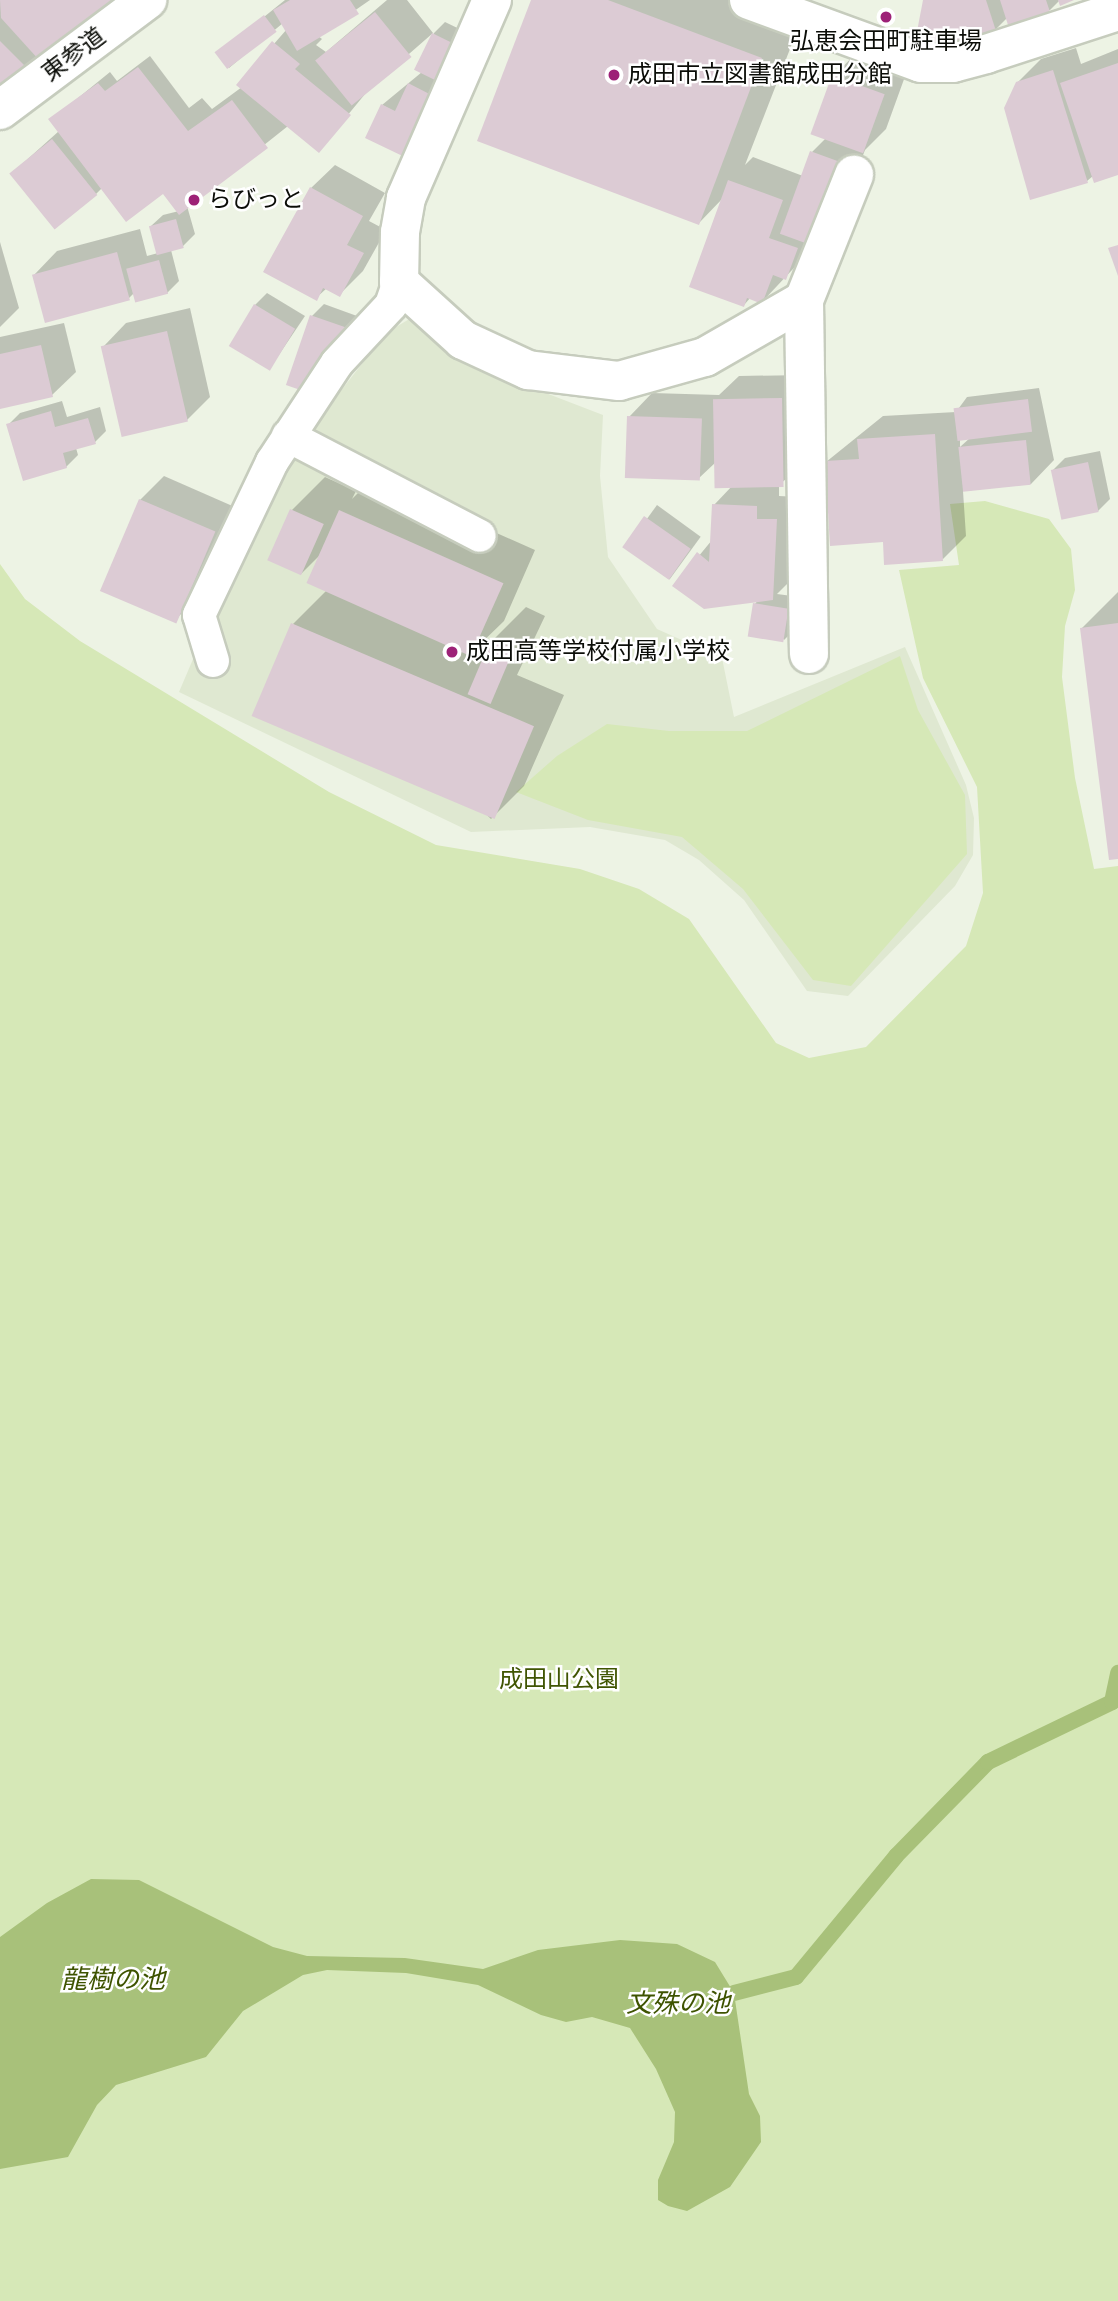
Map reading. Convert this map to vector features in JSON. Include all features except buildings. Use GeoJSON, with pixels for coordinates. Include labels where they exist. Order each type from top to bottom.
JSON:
{"type":"FeatureCollection","features":[{"type":"Feature","properties":{"kind":"street","name":"東参道"},"geometry":{"type":"LineString","coordinates":[[0,110],[147,0]]}},
{"type":"Feature","properties":{"kind":"street"},"geometry":{"type":"LineString","coordinates":[[492,0],[407,198],[400,232],[399,282],[463,340],[528,370],[619,381],[705,358],[804,300]]}},
{"type":"Feature","properties":{"kind":"street"},"geometry":{"type":"LineString","coordinates":[[748,0],[921,63],[953,63],[1118,11]]}},
{"type":"Feature","properties":{"kind":"street"},"geometry":{"type":"LineString","coordinates":[[809,654],[804,300],[854,175]]}},
{"type":"Feature","properties":{"kind":"lane"},"geometry":{"type":"LineString","coordinates":[[213,661],[199,615],[288,436],[337,363],[391,305],[399,282]]}},
{"type":"Feature","properties":{"kind":"lane"},"geometry":{"type":"LineString","coordinates":[[288,436],[480,536]]}},
{"type":"Feature","properties":{"kind":"shaded area","name":"成田高等学校付属小学校"},"geometry":{"type":"Polygon","coordinates":[[[411,318],[481,368],[603,415],[600,476],[608,557],[657,629],[722,658],[734,717],[905,647],[966,785],[974,818],[973,855],[955,886],[848,996],[807,991],[744,900],[699,860],[665,840],[590,827],[471,832],[179,692],[222,591],[304,438],[386,333],[411,318]]]}},
{"type":"Feature","properties":{"kind":"green space","name":"成田山公園"},"geometry":{"type":"Polygon","coordinates":[[[985,501],[1049,519],[1071,549],[1075,590],[1065,626],[1062,677],[1075,778],[1094,869],[1118,866],[1118,2301],[0,2301],[0,564],[25,599],[80,641],[329,792],[436,845],[580,869],[639,889],[689,919],[776,1043],[809,1058],[866,1047],[966,946],[983,893],[977,787],[923,678],[899,570],[959,565],[950,504],[985,501]]]}},
{"type":"Feature","properties":{"kind":"green space"},"geometry":{"type":"Polygon","coordinates":[[[900,656],[918,710],[965,795],[967,854],[851,986],[813,980],[743,889],[682,837],[588,820],[516,792],[557,756],[607,724],[669,731],[747,731],[900,656]]]}},
{"type":"Feature","properties":{"kind":"water","name":"龍樹の池"},"geometry":{"type":"Polygon","coordinates":[[[91,1879],[139,1880],[273,1947],[307,1956],[405,1958],[483,1969],[538,1950],[620,1940],[677,1944],[715,1962],[734,1993],[749,2094],[760,2116],[761,2142],[730,2187],[687,2211],[668,2206],[658,2200],[658,2180],[674,2142],[675,2112],[656,2069],[630,2028],[592,2017],[566,2022],[541,2015],[478,1985],[406,1973],[327,1970],[303,1975],[243,2011],[206,2057],[116,2085],[97,2105],[68,2157],[0,2169],[0,1937],[47,1903],[91,1879]]]}},
{"type":"Feature","properties":{"kind":"waterway","name":"文殊の池"},"geometry":{"type":"LineString","coordinates":[[734,1993],[796,1977],[896,1856],[988,1762],[1112,1702],[1118,1673]]}},
{"type":"Feature","properties":{"kind":"place","name":"弘恵会田町駐車場"},"geometry":{"type":"Point","coordinates":[886,17]}},
{"type":"Feature","properties":{"kind":"place","name":"成田市立図書館成田分館"},"geometry":{"type":"Point","coordinates":[614,75]}},
{"type":"Feature","properties":{"kind":"place","name":"らびっと"},"geometry":{"type":"Point","coordinates":[194,200]}},
{"type":"Feature","properties":{"kind":"place","name":"成田高等学校付属小学校"},"geometry":{"type":"Point","coordinates":[452,652]}}]}
